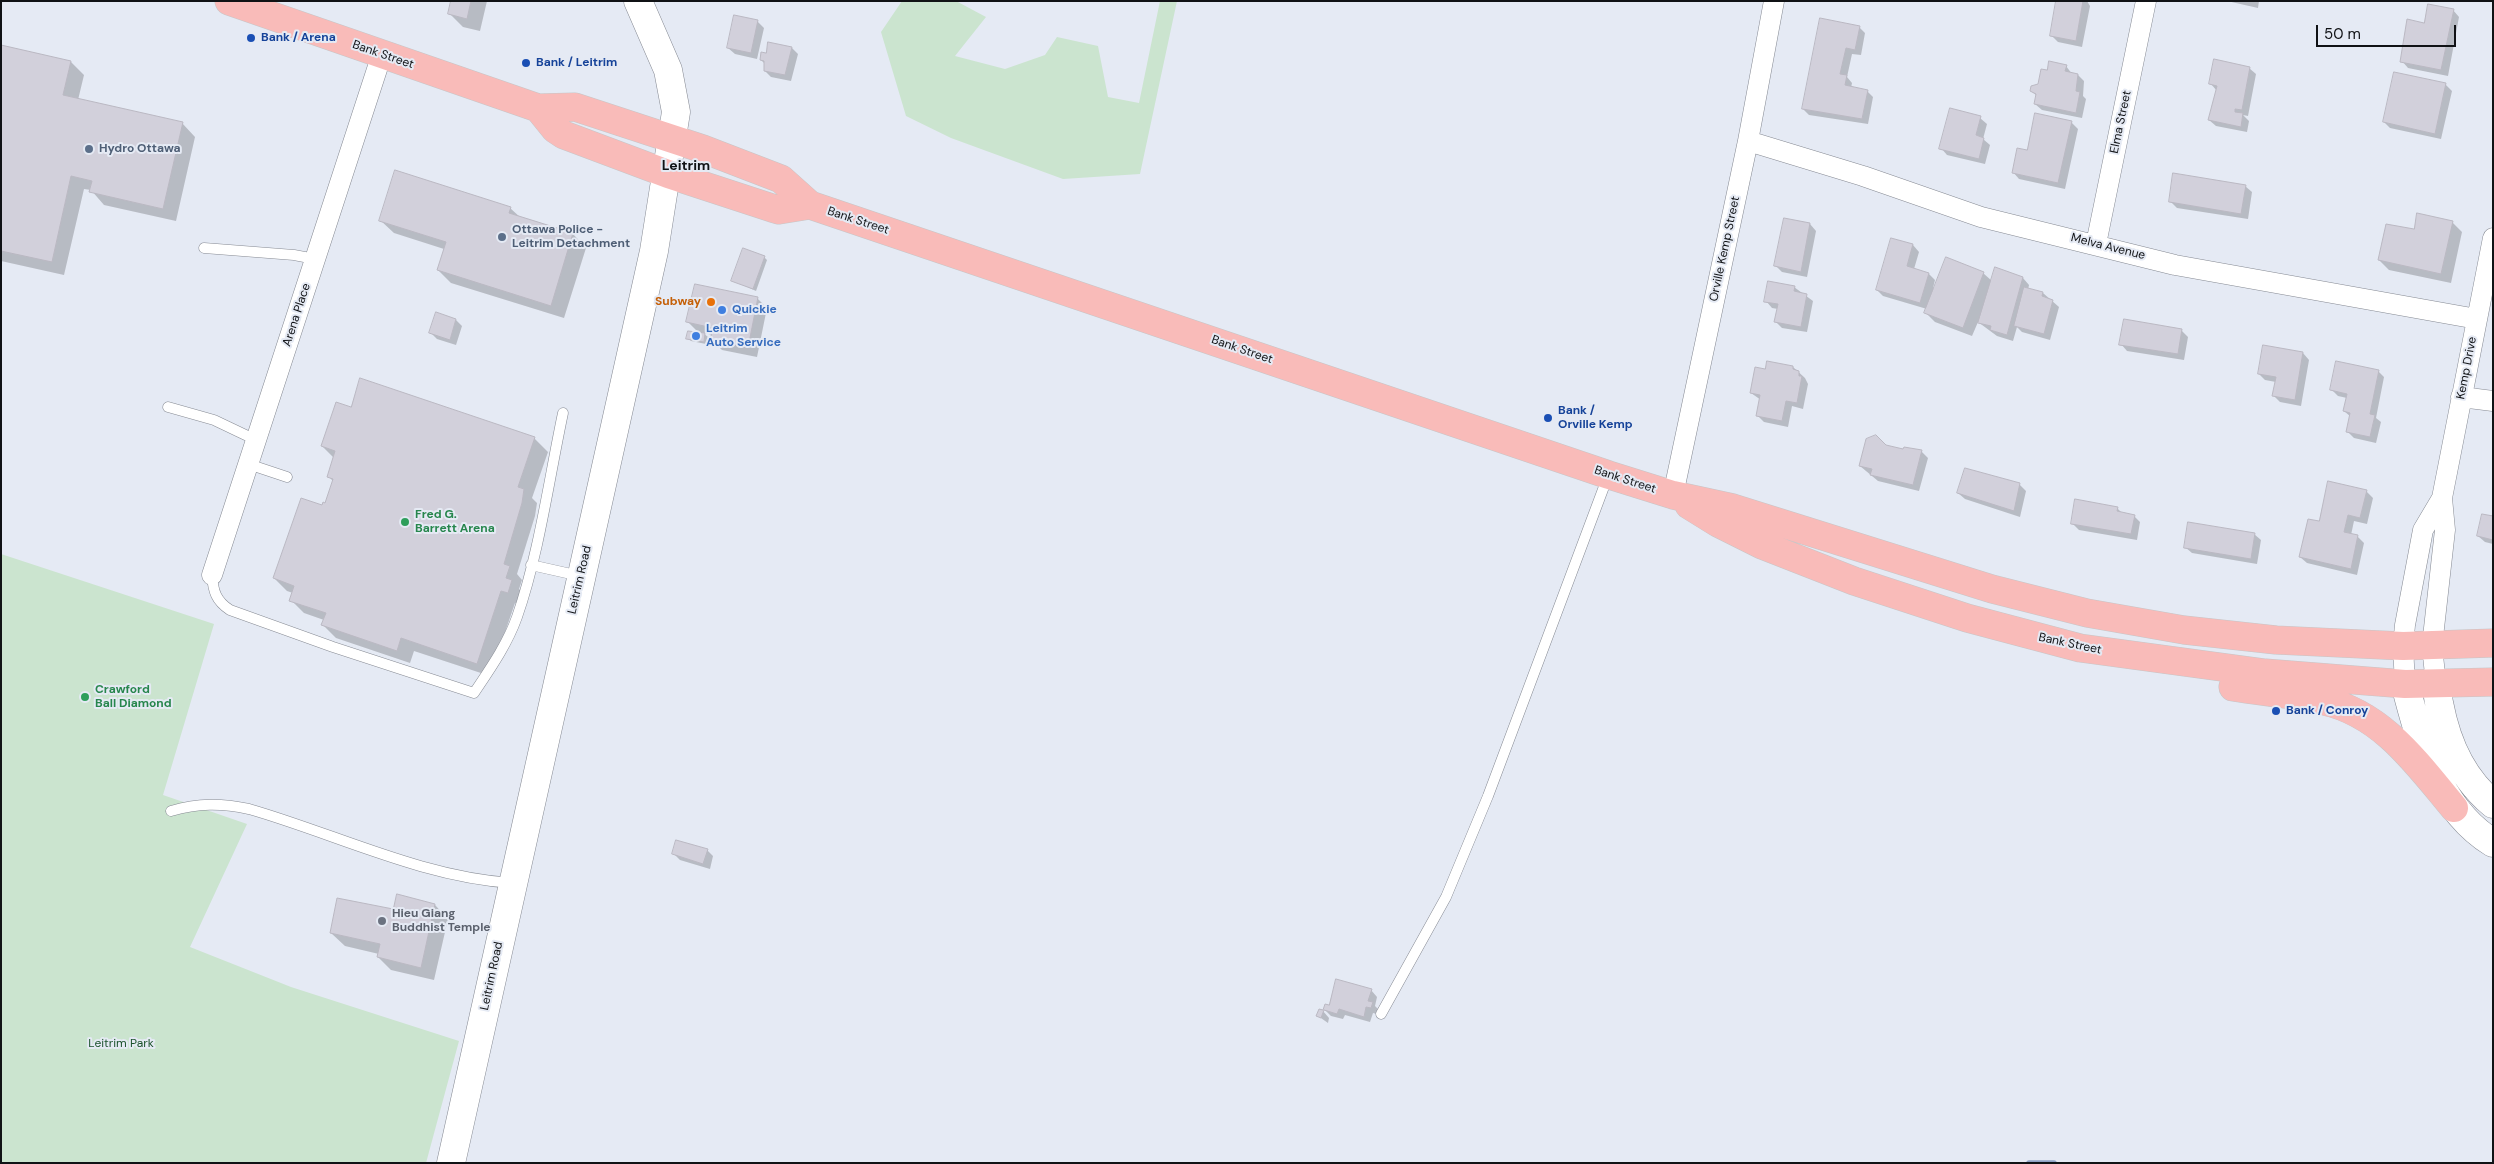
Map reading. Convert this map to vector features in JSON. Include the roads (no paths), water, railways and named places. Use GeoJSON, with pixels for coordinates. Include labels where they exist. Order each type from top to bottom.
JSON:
{"type":"FeatureCollection","features":[{"type":"Feature","properties":{"kind":"main road","name":"Bank Street"},"geometry":{"type":"LineString","coordinates":[[229,1],[538,108],[575,107],[674,138],[781,178],[810,205],[1609,476],[1673,495],[1716,503],[1992,589],[2088,613],[2229,636],[2403,646],[2493,643]]}},
{"type":"Feature","properties":{"kind":"main road","name":"Leitrim Road"},"geometry":{"type":"LineString","coordinates":[[451,1163],[654,251],[674,138],[676,112],[668,70],[638,1]]}},
{"type":"Feature","properties":{"kind":"main road","name":"Bank Street"},"geometry":{"type":"LineString","coordinates":[[538,108],[555,129],[564,135],[668,174],[780,210],[810,205]]}},
{"type":"Feature","properties":{"kind":"main road","name":"Bank Street"},"geometry":{"type":"LineString","coordinates":[[1673,495],[1740,534],[1854,581],[1967,618],[2080,648],[2265,673],[2405,684],[2493,682]]}},
{"type":"Feature","properties":{"kind":"main road"},"geometry":{"type":"LineString","coordinates":[[2080,648],[2105,662],[2160,676],[2325,701],[2351,710],[2372,721],[2403,748],[2454,808],[2476,831],[2493,843]]}},
{"type":"Feature","properties":{"kind":"main road"},"geometry":{"type":"LineString","coordinates":[[2405,684],[2424,752],[2454,808]]}},
{"type":"Feature","properties":{"kind":"main road"},"geometry":{"type":"LineString","coordinates":[[2436,684],[2439,707],[2448,741],[2470,782],[2493,804]]}},
{"type":"Feature","properties":{"kind":"street","name":"Orville Kemp Street"},"geometry":{"type":"LineString","coordinates":[[1673,495],[1748,141],[1774,1]]}},
{"type":"Feature","properties":{"kind":"street","name":"Elma Street"},"geometry":{"type":"LineString","coordinates":[[2096,244],[2146,1]]}},
{"type":"Feature","properties":{"kind":"street","name":"Arena Place"},"geometry":{"type":"LineString","coordinates":[[212,575],[382,54]]}},
{"type":"Feature","properties":{"kind":"street","name":"Melva Avenue"},"geometry":{"type":"LineString","coordinates":[[1748,141],[1864,176],[1981,217],[2175,265],[2477,319]]}},
{"type":"Feature","properties":{"kind":"street","name":"Kemp Drive"},"geometry":{"type":"LineString","coordinates":[[2436,684],[2432,646],[2445,530],[2442,498],[2493,238]]}},
{"type":"Feature","properties":{"kind":"street"},"geometry":{"type":"LineString","coordinates":[[2462,397],[2493,400]]}},
{"type":"Feature","properties":{"kind":"street","name":"Kemp Drive"},"geometry":{"type":"LineString","coordinates":[[2405,684],[2403,646],[2423,530],[2442,498]]}},
{"type":"Feature","properties":{"kind":"lane"},"geometry":{"type":"LineString","coordinates":[[204,248],[294,255],[315,259]]}},
{"type":"Feature","properties":{"kind":"lane"},"geometry":{"type":"LineString","coordinates":[[168,407],[214,420],[256,440]]}},
{"type":"Feature","properties":{"kind":"lane"},"geometry":{"type":"LineString","coordinates":[[212,575],[213,591],[220,604],[230,610],[333,647],[474,693],[506,642],[517,617],[531,565],[563,413]]}},
{"type":"Feature","properties":{"kind":"lane"},"geometry":{"type":"LineString","coordinates":[[248,464],[287,477]]}},
{"type":"Feature","properties":{"kind":"lane"},"geometry":{"type":"LineString","coordinates":[[1381,1014],[1446,897],[1488,796],[1609,476]]}},
{"type":"Feature","properties":{"kind":"lane"},"geometry":{"type":"LineString","coordinates":[[531,565],[581,576]]}},
{"type":"Feature","properties":{"kind":"lane"},"geometry":{"type":"LineString","coordinates":[[170,811],[203,804],[224,804],[249,809],[434,869],[488,882],[513,883]]}},
{"type":"Feature","properties":{"kind":"waterway"},"geometry":{"type":"LineString","coordinates":[[2029,1163],[2054,1163]]}},
{"type":"Feature","properties":{"kind":"place","name":"Bank / Arena"},"geometry":{"type":"Point","coordinates":[251,38]}},
{"type":"Feature","properties":{"kind":"place","name":"Bank / Leitrim"},"geometry":{"type":"Point","coordinates":[526,63]}},
{"type":"Feature","properties":{"kind":"place","name":"Hydro Ottawa"},"geometry":{"type":"Point","coordinates":[89,149]}},
{"type":"Feature","properties":{"kind":"place","name":"Ottawa Police - Leitrim Detachment"},"geometry":{"type":"Point","coordinates":[502,237]}},
{"type":"Feature","properties":{"kind":"place","name":"Subway"},"geometry":{"type":"Point","coordinates":[711,302]}},
{"type":"Feature","properties":{"kind":"place","name":"Quickie"},"geometry":{"type":"Point","coordinates":[722,310]}},
{"type":"Feature","properties":{"kind":"place","name":"Leitrim Auto Service"},"geometry":{"type":"Point","coordinates":[696,336]}},
{"type":"Feature","properties":{"kind":"place","name":"Bank / Orville Kemp"},"geometry":{"type":"Point","coordinates":[1548,418]}},
{"type":"Feature","properties":{"kind":"place","name":"Fred G. Barrett Arena"},"geometry":{"type":"Point","coordinates":[405,522]}},
{"type":"Feature","properties":{"kind":"place","name":"Crawford Ball Diamond"},"geometry":{"type":"Point","coordinates":[85,697]}},
{"type":"Feature","properties":{"kind":"place","name":"Bank / Conroy"},"geometry":{"type":"Point","coordinates":[2276,711]}},
{"type":"Feature","properties":{"kind":"place","name":"Hieu Giang Buddhist Temple"},"geometry":{"type":"Point","coordinates":[382,921]}},
{"type":"Feature","properties":{"kind":"district","name":"Leitrim"},"geometry":{"type":"Point","coordinates":[686,166]}},
{"type":"Feature","properties":{"kind":"park label","name":"Leitrim Park"},"geometry":{"type":"Point","coordinates":[121,1044]}}]}
